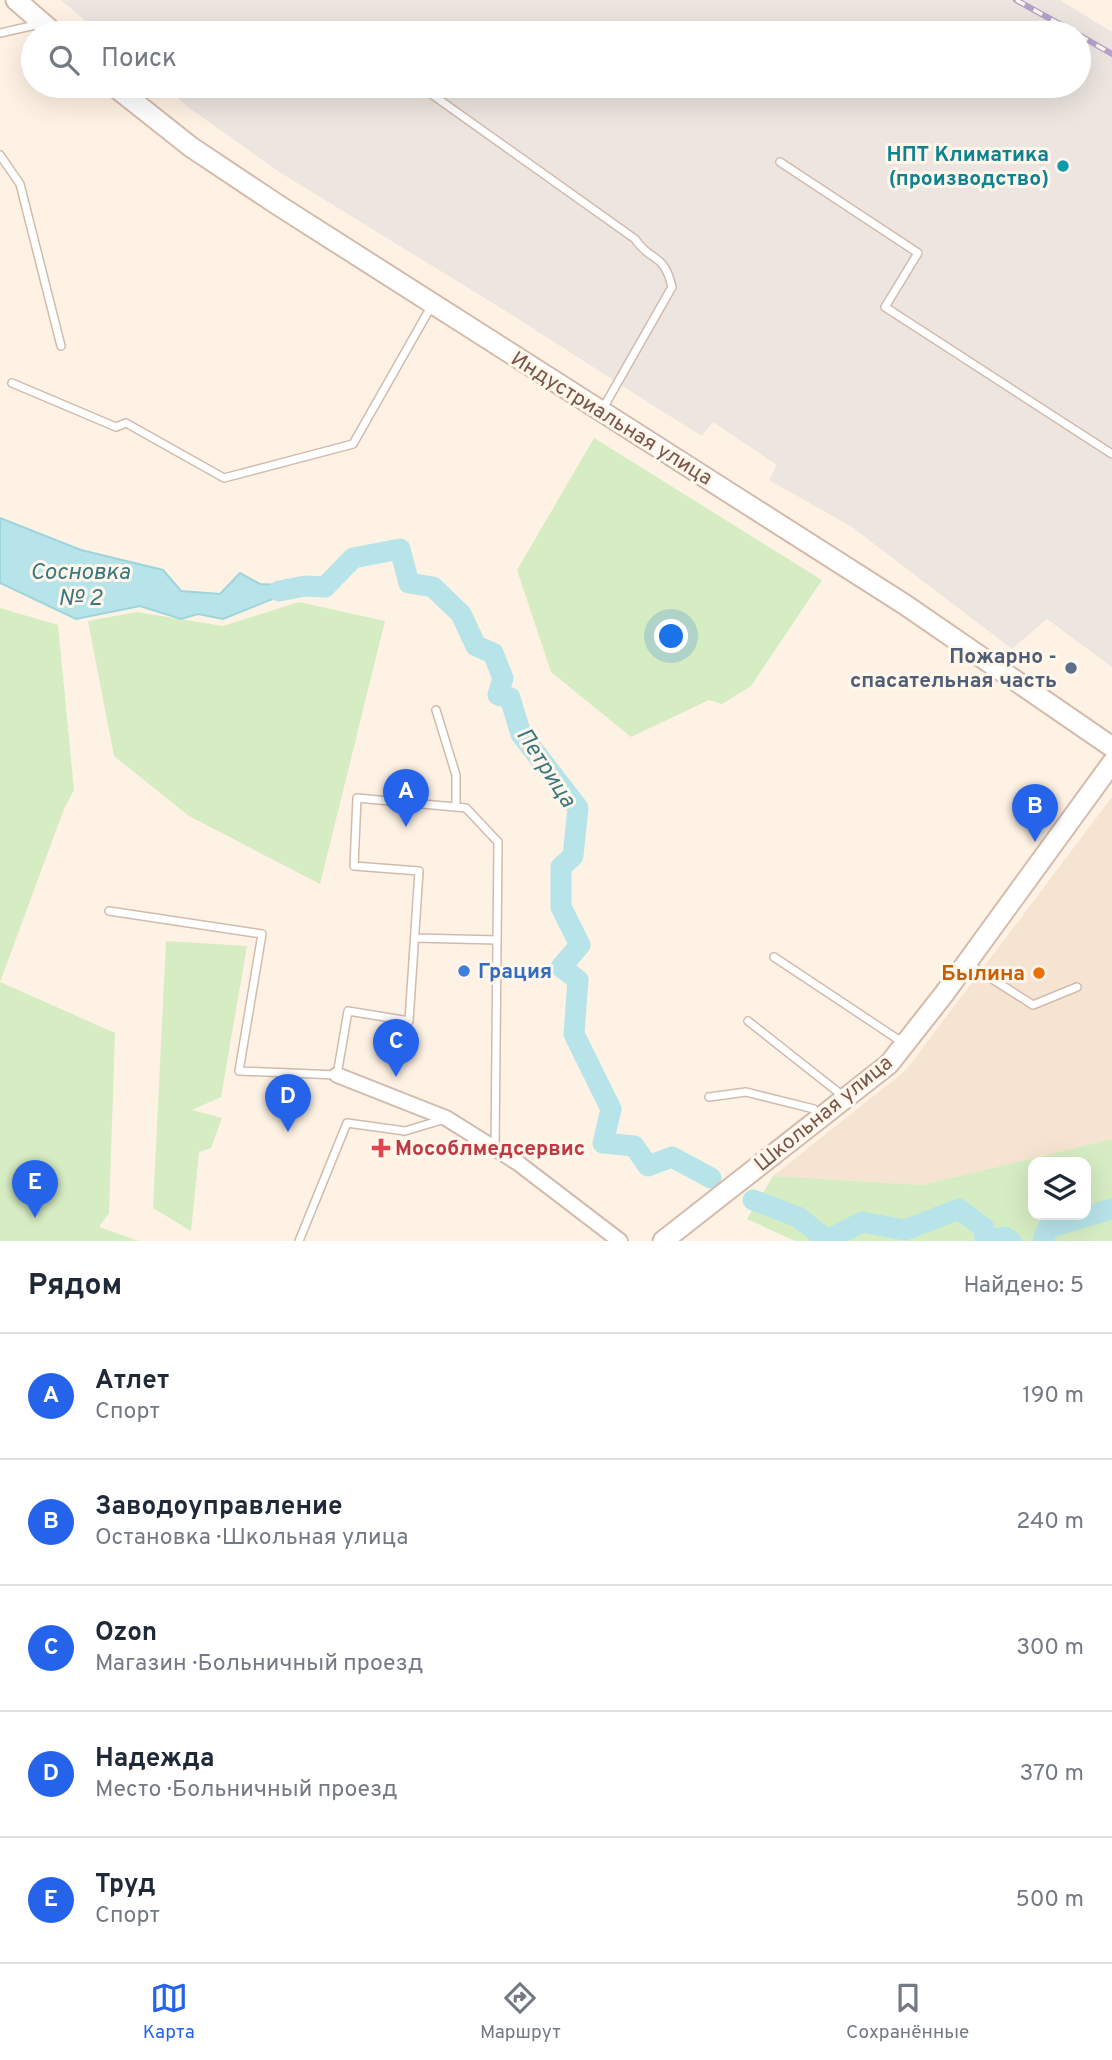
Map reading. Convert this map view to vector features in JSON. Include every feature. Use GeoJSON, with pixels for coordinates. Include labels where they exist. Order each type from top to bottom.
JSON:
{"type":"FeatureCollection","features":[{"type":"Feature","properties":{"kind":"main road"},"geometry":{"type":"LineString","coordinates":[[16,0],[40,21]]}},
{"type":"Feature","properties":{"kind":"main road","name":"Индустриальная улица"},"geometry":{"type":"LineString","coordinates":[[129,98],[203,155],[904,604],[1112,747]]}},
{"type":"Feature","properties":{"kind":"main road","name":"Школьная улица"},"geometry":{"type":"LineString","coordinates":[[663,1241],[889,1064],[1112,763]]}},
{"type":"Feature","properties":{"kind":"street"},"geometry":{"type":"LineString","coordinates":[[337,1075],[446,1118],[518,1163],[620,1241]]}},
{"type":"Feature","properties":{"kind":"lane"},"geometry":{"type":"LineString","coordinates":[[0,33],[21,31]]}},
{"type":"Feature","properties":{"kind":"lane"},"geometry":{"type":"LineString","coordinates":[[437,98],[635,239],[642,249],[663,262],[669,272],[672,287],[602,411]]}},
{"type":"Feature","properties":{"kind":"lane"},"geometry":{"type":"LineString","coordinates":[[0,155],[20,184],[61,346]]}},
{"type":"Feature","properties":{"kind":"lane"},"geometry":{"type":"LineString","coordinates":[[780,162],[918,253],[885,307],[1112,454]]}},
{"type":"Feature","properties":{"kind":"lane"},"geometry":{"type":"LineString","coordinates":[[12,383],[116,427],[126,423],[224,478],[353,444],[433,304]]}},
{"type":"Feature","properties":{"kind":"lane"},"geometry":{"type":"LineString","coordinates":[[436,710],[456,775],[456,807]]}},
{"type":"Feature","properties":{"kind":"lane"},"geometry":{"type":"LineString","coordinates":[[109,911],[262,934],[239,1071],[337,1075],[348,1011],[409,1021],[415,938],[419,871],[354,866],[357,798],[466,808],[498,842],[495,1149]]}},
{"type":"Feature","properties":{"kind":"lane"},"geometry":{"type":"LineString","coordinates":[[415,938],[497,940]]}},
{"type":"Feature","properties":{"kind":"lane"},"geometry":{"type":"LineString","coordinates":[[774,957],[906,1044]]}},
{"type":"Feature","properties":{"kind":"lane"},"geometry":{"type":"LineString","coordinates":[[966,963],[1033,1005],[1077,987]]}},
{"type":"Feature","properties":{"kind":"lane"},"geometry":{"type":"LineString","coordinates":[[748,1021],[845,1099]]}},
{"type":"Feature","properties":{"kind":"lane"},"geometry":{"type":"LineString","coordinates":[[709,1097],[746,1092],[814,1109],[820,1118]]}},
{"type":"Feature","properties":{"kind":"lane"},"geometry":{"type":"LineString","coordinates":[[299,1241],[347,1123],[405,1131],[446,1118]]}},
{"type":"Feature","properties":{"kind":"shaded area"},"geometry":{"type":"Polygon","coordinates":[[[61,0],[1060,0],[1112,32],[1112,667],[1047,619],[1012,649],[852,527],[769,480],[777,465],[713,422],[702,436],[281,173],[178,98],[1091,98],[1091,21],[86,21],[61,0]]]}},
{"type":"Feature","properties":{"kind":"shaded area"},"geometry":{"type":"Polygon","coordinates":[[[1112,797],[1112,1139],[1028,1157],[1028,1159],[922,1185],[773,1176],[906,1070],[1112,797]]]}},
{"type":"Feature","properties":{"kind":"green space"},"geometry":{"type":"Polygon","coordinates":[[[594,438],[822,580],[751,686],[722,704],[709,700],[631,737],[551,672],[517,570],[594,438]]]}},
{"type":"Feature","properties":{"kind":"green space"},"geometry":{"type":"Polygon","coordinates":[[[299,602],[385,621],[320,884],[189,816],[114,756],[88,621],[137,612],[223,626],[299,602]]]}},
{"type":"Feature","properties":{"kind":"green space"},"geometry":{"type":"Polygon","coordinates":[[[0,608],[58,625],[74,790],[64,809],[0,982],[0,608]]]}},
{"type":"Feature","properties":{"kind":"green space"},"geometry":{"type":"Polygon","coordinates":[[[166,941],[247,946],[221,1097],[192,1110],[222,1118],[211,1148],[199,1152],[191,1231],[153,1208],[166,941]]]}},
{"type":"Feature","properties":{"kind":"green space"},"geometry":{"type":"Polygon","coordinates":[[[0,982],[115,1033],[109,1213],[99,1227],[139,1241],[0,1241],[0,982]]]}},
{"type":"Feature","properties":{"kind":"green space"},"geometry":{"type":"Polygon","coordinates":[[[1112,1139],[1112,1241],[795,1241],[747,1219],[773,1176],[922,1185],[1028,1159],[1028,1220],[1091,1220],[1091,1157],[1038,1157],[1112,1139]]]}},
{"type":"Feature","properties":{"kind":"water","name":"Сосновка № 2"},"geometry":{"type":"Polygon","coordinates":[[[0,518],[81,550],[163,570],[181,591],[220,594],[240,573],[260,584],[305,586],[223,619],[198,614],[181,619],[140,606],[76,619],[0,583],[0,518]]]}},
{"type":"Feature","properties":{"kind":"waterway","name":"Петрица"},"geometry":{"type":"LineString","coordinates":[[279,591],[305,586],[325,587],[353,558],[400,549],[409,583],[433,587],[461,614],[476,646],[493,653],[503,678],[498,695],[510,698],[521,734],[578,808],[573,856],[561,867],[561,907],[580,945],[561,967],[578,980],[574,1034],[611,1109],[603,1143],[634,1146],[648,1166],[672,1157],[711,1178]]}},
{"type":"Feature","properties":{"kind":"waterway","name":"Петрица"},"geometry":{"type":"LineString","coordinates":[[753,1200],[798,1217],[827,1240],[862,1222],[905,1230],[959,1209],[984,1228],[985,1241],[1004,1237],[1011,1241]]}},
{"type":"Feature","properties":{"kind":"waterway","name":"Петрица"},"geometry":{"type":"LineString","coordinates":[[1043,1241],[1048,1228],[1112,1209]]}},
{"type":"Feature","properties":{"kind":"railway"},"geometry":{"type":"LineString","coordinates":[[1016,0],[1054,21]]}},
{"type":"Feature","properties":{"kind":"railway"},"geometry":{"type":"LineString","coordinates":[[1091,42],[1112,54]]}},
{"type":"Feature","properties":{"kind":"place","name":"НПТ Климатика (производство)"},"geometry":{"type":"Point","coordinates":[1063,166]}},
{"type":"Feature","properties":{"kind":"place","name":"Пожарно - спасательная часть"},"geometry":{"type":"Point","coordinates":[1071,668]}},
{"type":"Feature","properties":{"kind":"place","name":"Атлет"},"geometry":{"type":"Point","coordinates":[406,827]}},
{"type":"Feature","properties":{"kind":"place","name":"Заводоуправление"},"geometry":{"type":"Point","coordinates":[1035,842]}},
{"type":"Feature","properties":{"kind":"place","name":"Грация"},"geometry":{"type":"Point","coordinates":[464,971]}},
{"type":"Feature","properties":{"kind":"place","name":"Былина"},"geometry":{"type":"Point","coordinates":[1039,973]}},
{"type":"Feature","properties":{"kind":"place","name":"Ozon"},"geometry":{"type":"Point","coordinates":[396,1077]}},
{"type":"Feature","properties":{"kind":"place","name":"Надежда"},"geometry":{"type":"Point","coordinates":[288,1132]}},
{"type":"Feature","properties":{"kind":"place","name":"Мособлмедсервис"},"geometry":{"type":"Point","coordinates":[381,1148]}},
{"type":"Feature","properties":{"kind":"place","name":"Труд"},"geometry":{"type":"Point","coordinates":[35,1218]}}]}
